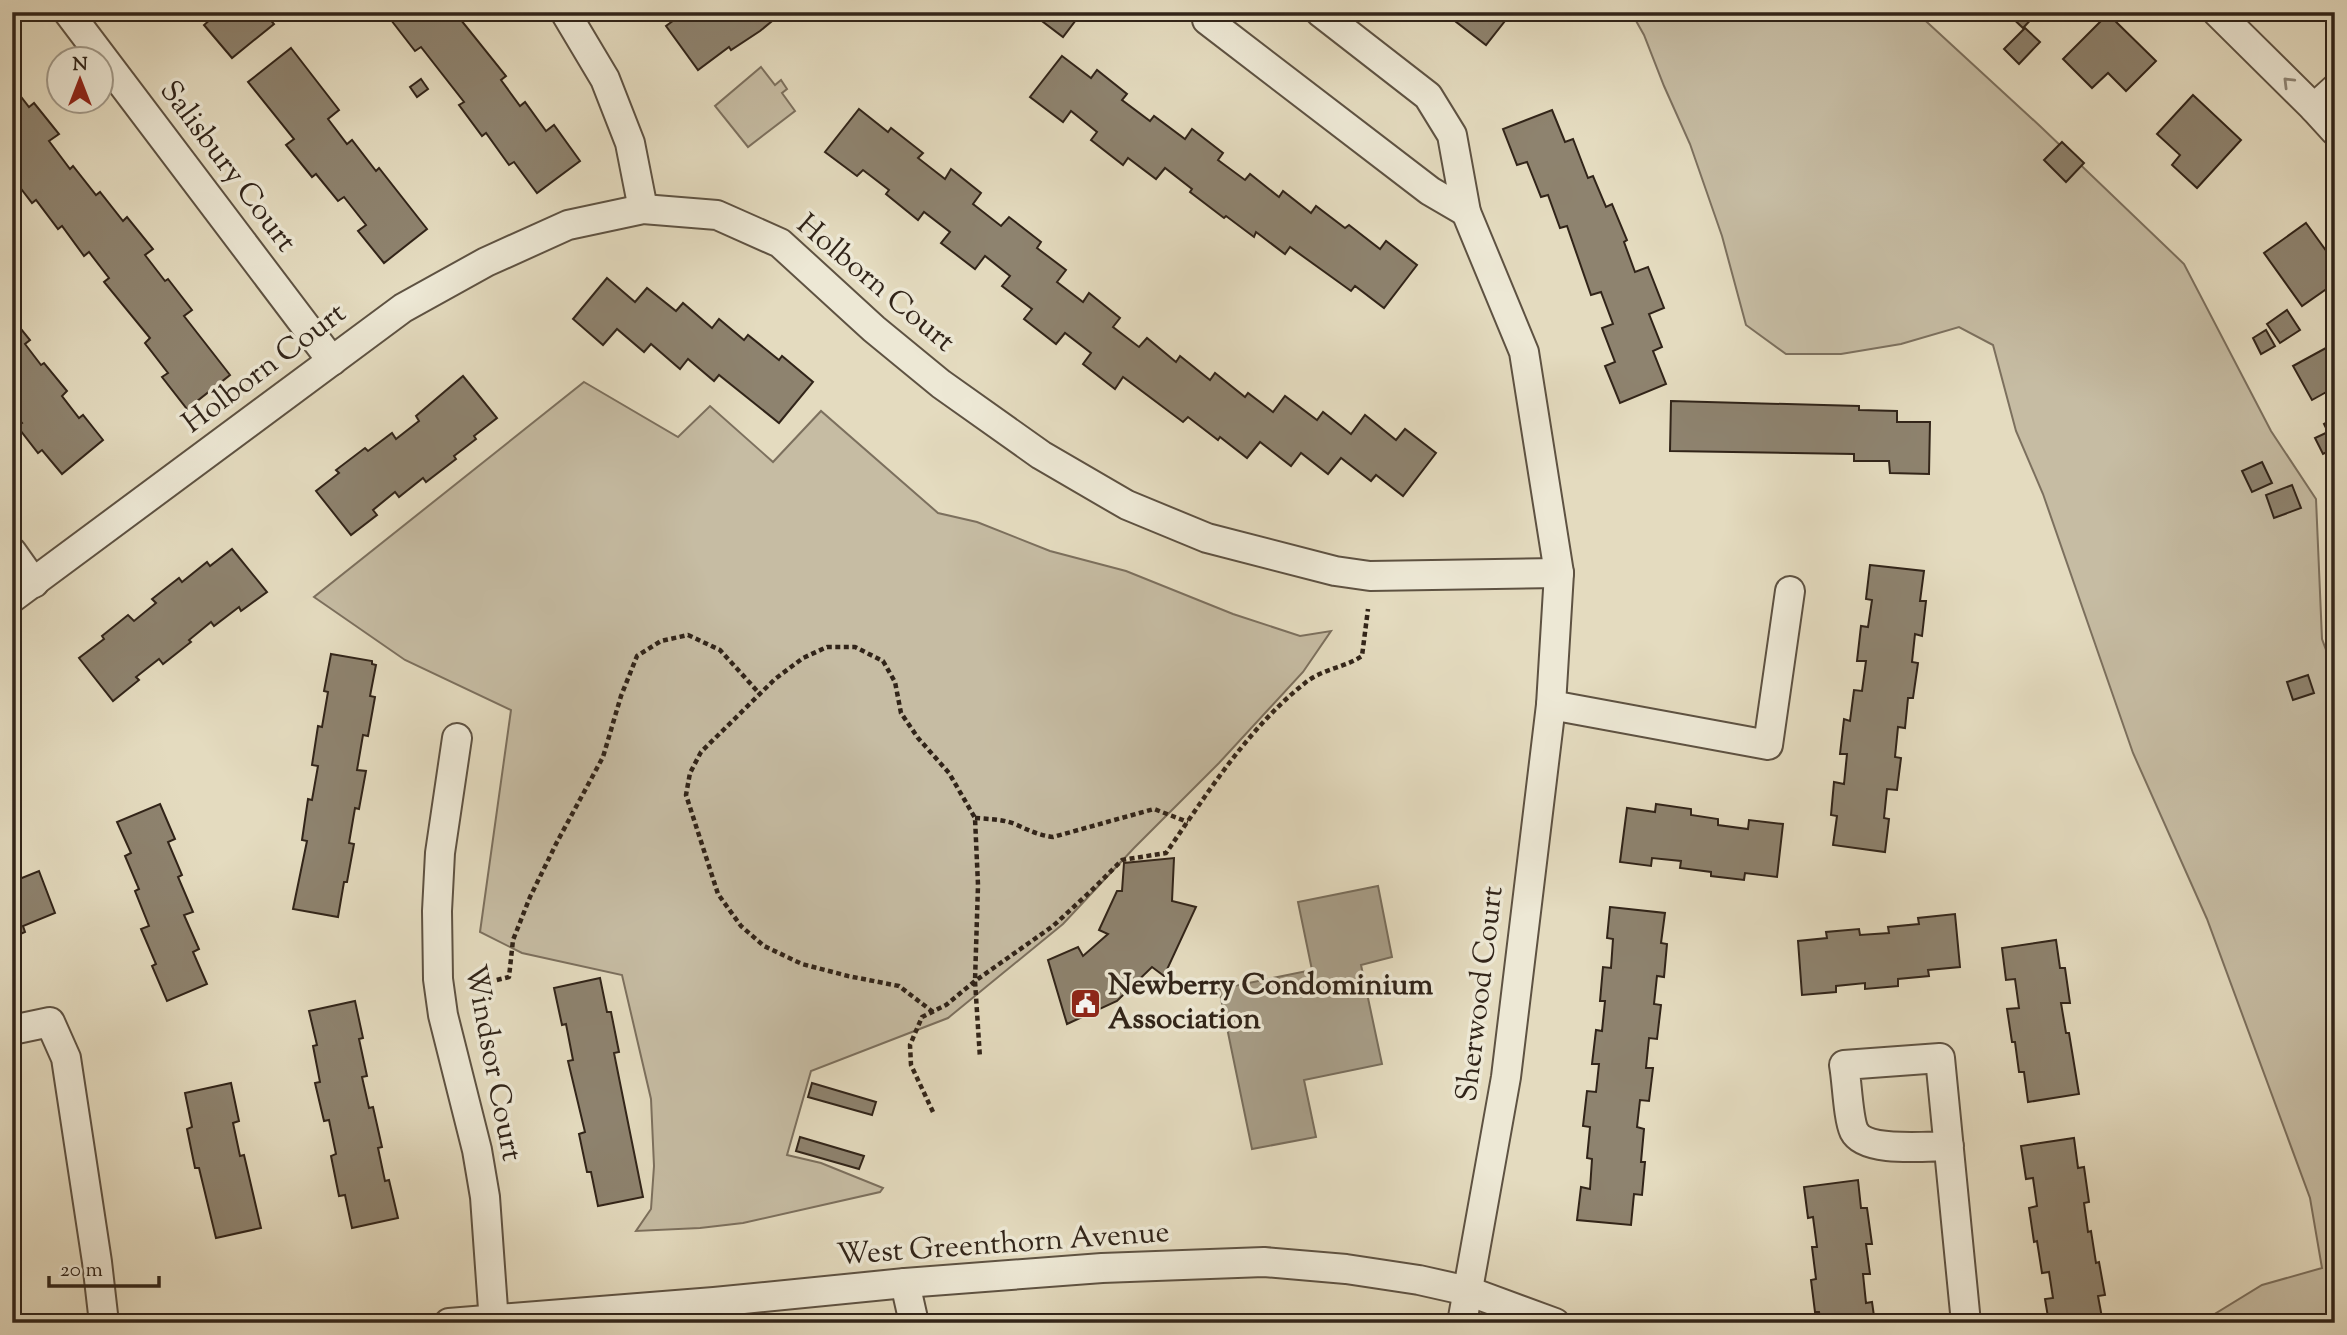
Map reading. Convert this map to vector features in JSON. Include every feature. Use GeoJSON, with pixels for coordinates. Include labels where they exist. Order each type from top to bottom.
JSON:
{"type":"FeatureCollection","features":[{"type":"Feature","properties":{"kind":"street","name":"Salisbury Court"},"geometry":{"type":"LineString","coordinates":[[68,12],[332,361]]}},
{"type":"Feature","properties":{"kind":"street"},"geometry":{"type":"LineString","coordinates":[[565,12],[605,79],[630,143],[643,209]]}},
{"type":"Feature","properties":{"kind":"street","name":"Sherwood Court"},"geometry":{"type":"LineString","coordinates":[[1320,12],[1428,96],[1452,135],[1466,212],[1524,352],[1559,573],[1551,705],[1506,1077],[1462,1323]]}},
{"type":"Feature","properties":{"kind":"street"},"geometry":{"type":"LineString","coordinates":[[2217,12],[2324,99],[2335,131]]}},
{"type":"Feature","properties":{"kind":"street"},"geometry":{"type":"LineString","coordinates":[[1207,20],[1430,191],[1466,212]]}},
{"type":"Feature","properties":{"kind":"street","name":"Holborn Court"},"geometry":{"type":"LineString","coordinates":[[23,591],[403,308],[486,262],[569,225],[643,209],[717,215],[780,243],[941,384],[1041,454],[1127,505],[1207,538],[1335,571],[1370,576],[1559,573]]}},
{"type":"Feature","properties":{"kind":"street"},"geometry":{"type":"LineString","coordinates":[[12,552],[23,591]]}},
{"type":"Feature","properties":{"kind":"street"},"geometry":{"type":"LineString","coordinates":[[1551,705],[1768,744],[1790,591]]}},
{"type":"Feature","properties":{"kind":"street","name":"Windsor Court"},"geometry":{"type":"LineString","coordinates":[[457,738],[440,853],[438,979],[443,1015],[477,1150],[483,1185],[494,1321]]}},
{"type":"Feature","properties":{"kind":"street"},"geometry":{"type":"LineString","coordinates":[[12,1030],[50,1022],[66,1058],[104,1323]]}},
{"type":"Feature","properties":{"kind":"street"},"geometry":{"type":"LineString","coordinates":[[1949,1146],[1966,1323]]}},
{"type":"Feature","properties":{"kind":"street","name":"West Greenthorn Avenue"},"geometry":{"type":"LineString","coordinates":[[449,1323],[1102,1268],[1265,1262],[1346,1269],[1419,1280],[1468,1291],[1555,1323]]}},
{"type":"Feature","properties":{"kind":"street"},"geometry":{"type":"LineString","coordinates":[[905,1283],[914,1323]]}},
{"type":"Feature","properties":{"kind":"path"},"geometry":{"type":"LineString","coordinates":[[933,1112],[911,1065],[910,1045],[922,1017],[946,1004],[1053,926],[1122,860],[1166,853],[1227,766],[1278,708],[1306,682],[1326,670],[1349,664],[1362,656],[1367,634],[1370,576]]}},
{"type":"Feature","properties":{"kind":"path"},"geometry":{"type":"LineString","coordinates":[[440,993],[509,977],[513,940],[530,897],[556,842],[603,757],[621,696],[637,656],[661,640],[688,635],[720,650],[760,693]]}},
{"type":"Feature","properties":{"kind":"path"},"geometry":{"type":"LineString","coordinates":[[933,1012],[899,986],[802,964],[764,946],[741,926],[718,894],[686,795],[690,773],[701,752],[760,693],[803,658],[827,647],[855,647],[883,661],[895,682],[901,713],[918,738],[949,773],[975,818],[978,885],[975,981],[980,1058]]}},
{"type":"Feature","properties":{"kind":"path"},"geometry":{"type":"LineString","coordinates":[[975,818],[997,819],[1036,835],[1053,838],[1154,809],[1188,822]]}},
{"type":"Feature","properties":{"kind":"shaded area"},"geometry":{"type":"Polygon","coordinates":[[[1631,12],[1916,12],[2184,264],[2271,431],[2316,499],[2322,639],[2335,674],[2335,1323],[2200,1323],[2262,1285],[2322,1268],[2310,1198],[2207,919],[2133,753],[2043,494],[2016,431],[1993,345],[1959,327],[1901,344],[1841,354],[1786,354],[1746,325],[1722,236],[1690,144],[1644,35],[1631,12]]]}},
{"type":"Feature","properties":{"kind":"shaded area"},"geometry":{"type":"Polygon","coordinates":[[[761,67],[775,85],[781,80],[787,89],[782,93],[795,111],[748,147],[715,106],[761,67]]]}},
{"type":"Feature","properties":{"kind":"shaded area"},"geometry":{"type":"Polygon","coordinates":[[[584,382],[678,437],[710,406],[773,462],[821,411],[938,513],[977,522],[1050,551],[1126,571],[1233,614],[1300,636],[1331,631],[1303,672],[1063,924],[948,1018],[811,1071],[787,1155],[821,1163],[883,1188],[880,1192],[743,1223],[636,1231],[651,1209],[654,1166],[651,1099],[622,975],[522,953],[480,932],[511,710],[405,660],[314,597],[584,382]]]}},
{"type":"Feature","properties":{"kind":"shaded area"},"geometry":{"type":"Polygon","coordinates":[[[1378,886],[1392,957],[1361,965],[1382,1064],[1304,1080],[1316,1137],[1252,1149],[1219,989],[1312,970],[1298,902],[1378,886]]]}},
{"type":"Feature","properties":{"kind":"building"},"geometry":{"type":"Polygon","coordinates":[[[205,12],[264,12],[274,24],[232,58],[204,25],[211,19],[205,12]]]}},
{"type":"Feature","properties":{"kind":"building"},"geometry":{"type":"Polygon","coordinates":[[[394,12],[452,12],[455,17],[457,15],[506,76],[501,80],[520,106],[525,102],[546,131],[554,125],[580,161],[537,193],[514,162],[509,165],[486,133],[482,136],[459,105],[464,102],[421,47],[415,51],[391,20],[397,15],[394,12]]]}},
{"type":"Feature","properties":{"kind":"building"},"geometry":{"type":"Polygon","coordinates":[[[685,12],[783,12],[760,31],[731,50],[729,47],[698,70],[666,26],[685,12]]]}},
{"type":"Feature","properties":{"kind":"building"},"geometry":{"type":"Polygon","coordinates":[[[1030,12],[1082,12],[1063,37],[1030,12]]]}},
{"type":"Feature","properties":{"kind":"building"},"geometry":{"type":"Polygon","coordinates":[[[1456,12],[1512,12],[1486,45],[1455,21],[1460,15],[1456,12]]]}},
{"type":"Feature","properties":{"kind":"building"},"geometry":{"type":"Polygon","coordinates":[[[2006,12],[2038,12],[2023,28],[2006,12]]]}},
{"type":"Feature","properties":{"kind":"building"},"geometry":{"type":"Polygon","coordinates":[[[2108,14],[2156,61],[2126,91],[2108,73],[2092,88],[2063,59],[2108,14]]]}},
{"type":"Feature","properties":{"kind":"building"},"geometry":{"type":"Polygon","coordinates":[[[2025,28],[2040,42],[2019,64],[2004,49],[2025,28]]]}},
{"type":"Feature","properties":{"kind":"building"},"geometry":{"type":"Polygon","coordinates":[[[291,48],[339,110],[328,119],[347,144],[352,140],[376,171],[379,168],[427,229],[384,263],[358,231],[366,225],[344,197],[338,201],[316,174],[312,177],[286,145],[294,139],[248,82],[291,48]]]}},
{"type":"Feature","properties":{"kind":"building"},"geometry":{"type":"Polygon","coordinates":[[[1062,56],[1091,78],[1097,70],[1127,94],[1122,100],[1150,121],[1154,116],[1185,139],[1192,129],[1223,153],[1218,160],[1245,180],[1250,174],[1279,197],[1283,191],[1311,213],[1316,206],[1345,228],[1349,225],[1380,249],[1386,241],[1417,265],[1384,308],[1355,286],[1351,291],[1290,247],[1285,254],[1256,232],[1254,237],[1226,216],[1224,218],[1190,192],[1192,189],[1165,168],[1156,179],[1128,158],[1123,165],[1091,140],[1097,132],[1071,111],[1063,122],[1030,97],[1062,56]]]}},
{"type":"Feature","properties":{"kind":"building"},"geometry":{"type":"Polygon","coordinates":[[[421,79],[428,89],[417,97],[410,87],[421,79]]]}},
{"type":"Feature","properties":{"kind":"building"},"geometry":{"type":"Polygon","coordinates":[[[12,85],[29,107],[34,103],[59,134],[49,141],[70,169],[73,166],[96,195],[100,192],[123,221],[127,217],[153,249],[145,255],[192,310],[184,316],[230,375],[187,409],[162,377],[168,373],[145,343],[150,338],[104,282],[109,278],[89,252],[84,256],[62,226],[58,229],[36,200],[32,203],[12,177],[12,166],[15,164],[12,160],[12,85]]]}},
{"type":"Feature","properties":{"kind":"building"},"geometry":{"type":"Polygon","coordinates":[[[2193,95],[2241,140],[2197,188],[2172,165],[2180,155],[2157,134],[2193,95]]]}},
{"type":"Feature","properties":{"kind":"building"},"geometry":{"type":"Polygon","coordinates":[[[859,109],[888,132],[891,128],[923,153],[918,158],[945,179],[951,169],[981,193],[973,204],[1001,226],[1009,217],[1041,242],[1037,248],[1066,270],[1057,282],[1083,302],[1089,293],[1120,318],[1113,327],[1139,347],[1147,338],[1176,362],[1180,356],[1210,380],[1215,373],[1245,397],[1248,393],[1273,412],[1285,396],[1317,420],[1323,412],[1351,434],[1365,415],[1396,440],[1405,429],[1436,453],[1403,496],[1376,475],[1371,481],[1341,458],[1328,474],[1301,453],[1291,466],[1260,442],[1247,458],[1188,417],[1183,422],[1123,377],[1115,389],[1083,364],[1091,353],[1065,333],[1056,344],[1024,319],[1032,309],[1002,286],[1010,276],[985,256],[975,269],[941,243],[950,232],[924,212],[918,220],[886,194],[889,190],[863,170],[857,176],[825,152],[859,109]]]}},
{"type":"Feature","properties":{"kind":"building"},"geometry":{"type":"Polygon","coordinates":[[[1552,110],[1565,142],[1573,139],[1588,178],[1593,176],[1606,207],[1612,204],[1627,240],[1624,242],[1635,272],[1648,267],[1664,308],[1649,314],[1662,347],[1653,351],[1666,384],[1620,403],[1605,366],[1615,362],[1602,328],[1613,324],[1601,292],[1591,295],[1567,226],[1560,228],[1548,195],[1541,197],[1527,162],[1517,165],[1503,129],[1552,110]]]}},
{"type":"Feature","properties":{"kind":"building"},"geometry":{"type":"Polygon","coordinates":[[[2062,142],[2084,163],[2066,182],[2044,160],[2062,142]]]}},
{"type":"Feature","properties":{"kind":"building"},"geometry":{"type":"Polygon","coordinates":[[[2306,223],[2335,263],[2335,283],[2302,306],[2264,253],[2306,223]]]}},
{"type":"Feature","properties":{"kind":"building"},"geometry":{"type":"Polygon","coordinates":[[[607,278],[635,302],[647,288],[676,311],[683,303],[712,328],[719,319],[744,340],[748,335],[779,360],[782,356],[813,382],[779,423],[719,375],[714,381],[688,359],[680,369],[651,344],[644,352],[617,329],[603,345],[573,319],[607,278]]]}},
{"type":"Feature","properties":{"kind":"building"},"geometry":{"type":"Polygon","coordinates":[[[2287,310],[2300,330],[2280,343],[2267,324],[2287,310]]]}},
{"type":"Feature","properties":{"kind":"building"},"geometry":{"type":"Polygon","coordinates":[[[12,318],[30,340],[25,344],[67,391],[62,396],[79,418],[83,415],[103,440],[62,474],[42,450],[38,453],[17,426],[22,423],[12,411],[12,318]]]}},
{"type":"Feature","properties":{"kind":"building"},"geometry":{"type":"Polygon","coordinates":[[[2266,330],[2275,346],[2261,354],[2253,338],[2266,330]]]}},
{"type":"Feature","properties":{"kind":"building"},"geometry":{"type":"Polygon","coordinates":[[[2335,343],[2335,397],[2330,390],[2312,400],[2293,366],[2335,343]]]}},
{"type":"Feature","properties":{"kind":"building"},"geometry":{"type":"Polygon","coordinates":[[[463,376],[497,418],[454,456],[456,459],[426,482],[423,478],[399,497],[395,492],[373,510],[377,515],[351,535],[316,491],[339,473],[336,470],[365,448],[368,451],[392,433],[396,439],[419,421],[416,416],[463,376]]]}},
{"type":"Feature","properties":{"kind":"building"},"geometry":{"type":"Polygon","coordinates":[[[1671,401],[1859,406],[1859,410],[1897,411],[1897,422],[1930,422],[1929,474],[1890,473],[1889,461],[1854,461],[1854,454],[1670,451],[1671,401]]]}},
{"type":"Feature","properties":{"kind":"building"},"geometry":{"type":"Polygon","coordinates":[[[2335,418],[2335,448],[2323,454],[2315,438],[2328,432],[2324,424],[2335,418]]]}},
{"type":"Feature","properties":{"kind":"building"},"geometry":{"type":"Polygon","coordinates":[[[2262,462],[2272,483],[2252,492],[2242,471],[2262,462]]]}},
{"type":"Feature","properties":{"kind":"building"},"geometry":{"type":"Polygon","coordinates":[[[2292,485],[2301,508],[2274,518],[2266,495],[2292,485]]]}},
{"type":"Feature","properties":{"kind":"building"},"geometry":{"type":"Polygon","coordinates":[[[232,549],[267,592],[241,611],[239,607],[214,626],[211,622],[163,664],[159,659],[136,677],[139,680],[113,701],[79,658],[104,639],[102,636],[128,615],[134,621],[156,603],[152,599],[179,578],[182,582],[207,562],[210,566],[232,549]]]}},
{"type":"Feature","properties":{"kind":"building"},"geometry":{"type":"Polygon","coordinates":[[[1870,565],[1924,571],[1920,601],[1926,601],[1922,636],[1915,634],[1912,662],[1918,663],[1913,698],[1908,698],[1905,728],[1898,727],[1895,757],[1901,758],[1897,790],[1887,789],[1884,818],[1889,819],[1885,852],[1833,845],[1837,816],[1831,815],[1834,782],[1844,784],[1847,754],[1840,754],[1844,719],[1850,721],[1854,690],[1862,691],[1866,661],[1857,661],[1861,626],[1868,627],[1872,600],[1866,599],[1870,565]]]}},
{"type":"Feature","properties":{"kind":"building"},"geometry":{"type":"Polygon","coordinates":[[[331,654],[372,661],[372,664],[376,665],[370,696],[375,697],[368,736],[363,735],[357,770],[366,771],[359,809],[355,808],[349,843],[354,844],[338,917],[293,909],[307,841],[302,840],[308,799],[312,800],[318,766],[312,765],[318,726],[322,727],[328,692],[324,691],[331,654]]]}},
{"type":"Feature","properties":{"kind":"building"},"geometry":{"type":"Polygon","coordinates":[[[2308,675],[2314,693],[2293,700],[2287,682],[2308,675]]]}},
{"type":"Feature","properties":{"kind":"building"},"geometry":{"type":"Polygon","coordinates":[[[160,804],[175,839],[168,842],[182,875],[178,877],[193,912],[184,915],[199,949],[193,952],[207,984],[167,1001],[152,966],[156,964],[141,929],[149,926],[135,891],[139,889],[125,856],[131,853],[117,822],[160,804]]]}},
{"type":"Feature","properties":{"kind":"building"},"geometry":{"type":"Polygon","coordinates":[[[1656,804],[1691,809],[1691,815],[1718,819],[1718,825],[1748,829],[1749,820],[1783,824],[1777,877],[1745,873],[1744,880],[1711,876],[1711,872],[1680,868],[1681,861],[1652,858],[1651,866],[1620,862],[1627,808],[1655,812],[1656,804]]]}},
{"type":"Feature","properties":{"kind":"building"},"geometry":{"type":"Polygon","coordinates":[[[1174,858],[1172,901],[1196,907],[1164,976],[1152,967],[1117,1001],[1067,1024],[1048,960],[1078,947],[1083,956],[1108,934],[1099,930],[1117,891],[1122,891],[1124,863],[1174,858]]]}},
{"type":"Feature","properties":{"kind":"building"},"geometry":{"type":"Polygon","coordinates":[[[39,871],[55,913],[23,926],[25,932],[12,938],[12,882],[39,871]]]}},
{"type":"Feature","properties":{"kind":"building"},"geometry":{"type":"Polygon","coordinates":[[[1610,907],[1665,913],[1661,943],[1667,944],[1664,977],[1657,976],[1654,1004],[1661,1005],[1657,1039],[1649,1038],[1646,1068],[1653,1068],[1649,1101],[1640,1100],[1637,1127],[1644,1129],[1642,1195],[1634,1194],[1631,1225],[1577,1220],[1581,1187],[1590,1189],[1592,1159],[1587,1158],[1590,1127],[1583,1126],[1587,1091],[1596,1092],[1599,1064],[1592,1064],[1596,1030],[1602,1031],[1605,1001],[1600,1001],[1603,967],[1611,968],[1613,939],[1607,938],[1610,907]]]}},
{"type":"Feature","properties":{"kind":"building"},"geometry":{"type":"Polygon","coordinates":[[[1955,914],[1960,967],[1928,970],[1929,976],[1898,979],[1898,986],[1865,989],[1865,983],[1836,986],[1836,992],[1802,995],[1798,941],[1827,938],[1826,932],[1859,929],[1860,935],[1889,933],[1888,927],[1919,924],[1918,918],[1955,914]]]}},
{"type":"Feature","properties":{"kind":"building"},"geometry":{"type":"Polygon","coordinates":[[[2056,940],[2060,968],[2065,968],[2070,1003],[2061,1003],[2079,1094],[2028,1102],[2024,1072],[2019,1072],[2007,1009],[2019,1008],[2015,979],[2006,980],[2002,948],[2056,940]]]}},
{"type":"Feature","properties":{"kind":"building"},"geometry":{"type":"Polygon","coordinates":[[[600,978],[607,1012],[611,1012],[619,1052],[614,1053],[643,1197],[598,1206],[579,1134],[585,1132],[568,1061],[573,1060],[566,1024],[562,1025],[554,988],[600,978]]]}},
{"type":"Feature","properties":{"kind":"building"},"geometry":{"type":"Polygon","coordinates":[[[355,1001],[367,1076],[362,1077],[369,1108],[373,1107],[382,1147],[378,1148],[385,1181],[389,1180],[398,1218],[352,1228],[345,1195],[339,1196],[331,1156],[336,1154],[329,1120],[324,1121],[315,1083],[320,1082],[313,1046],[317,1045],[309,1011],[355,1001]]]}},
{"type":"Feature","properties":{"kind":"building"},"geometry":{"type":"Polygon","coordinates":[[[231,1083],[239,1121],[233,1123],[240,1156],[244,1155],[261,1228],[216,1238],[199,1168],[195,1168],[187,1129],[192,1127],[185,1093],[231,1083]]]}},
{"type":"Feature","properties":{"kind":"building"},"geometry":{"type":"Polygon","coordinates":[[[812,1083],[876,1102],[872,1115],[808,1097],[812,1083]]]}},
{"type":"Feature","properties":{"kind":"building"},"geometry":{"type":"Polygon","coordinates":[[[800,1137],[864,1156],[859,1169],[796,1151],[800,1137]]]}},
{"type":"Feature","properties":{"kind":"building"},"geometry":{"type":"Polygon","coordinates":[[[2074,1138],[2078,1168],[2084,1167],[2089,1202],[2084,1203],[2088,1232],[2091,1231],[2105,1295],[2098,1296],[2103,1323],[2049,1323],[2045,1299],[2053,1298],[2049,1272],[2042,1273],[2037,1241],[2034,1242],[2029,1208],[2037,1206],[2033,1178],[2026,1179],[2021,1146],[2074,1138]]]}},
{"type":"Feature","properties":{"kind":"building"},"geometry":{"type":"Polygon","coordinates":[[[1858,1180],[1861,1208],[1867,1208],[1872,1244],[1866,1244],[1870,1274],[1863,1274],[1866,1303],[1872,1302],[1875,1323],[1821,1323],[1819,1312],[1815,1312],[1811,1280],[1816,1279],[1812,1247],[1817,1247],[1813,1217],[1808,1218],[1804,1187],[1858,1180]]]}},
{"type":"Feature","properties":{"kind":"place","name":"Newberry Condominium Association"},"geometry":{"type":"Point","coordinates":[1085,1003]}}]}
